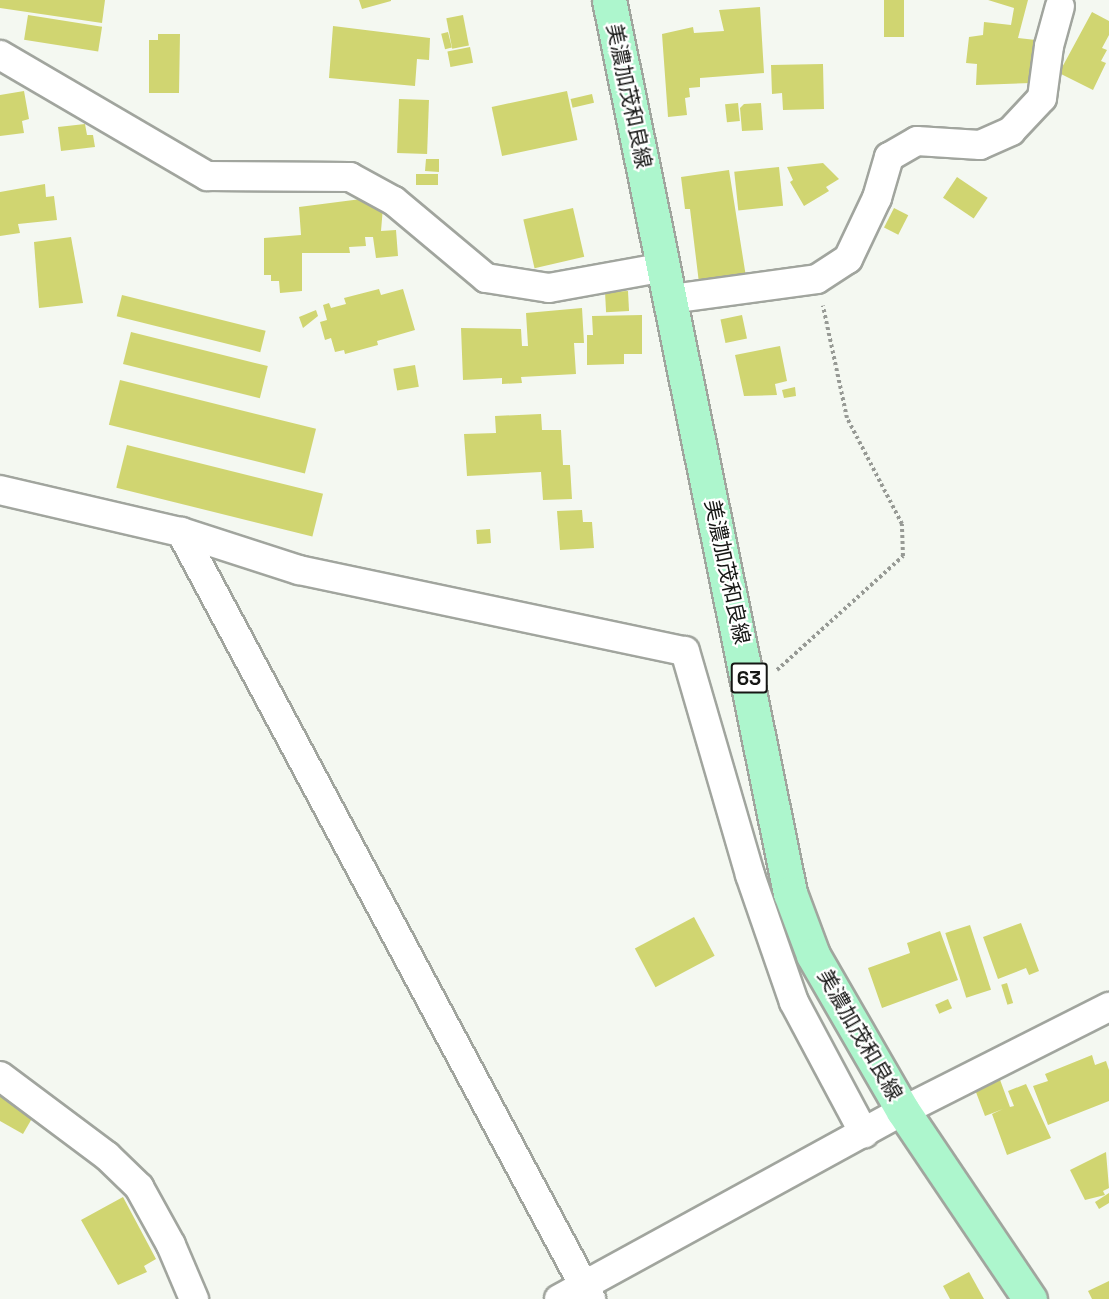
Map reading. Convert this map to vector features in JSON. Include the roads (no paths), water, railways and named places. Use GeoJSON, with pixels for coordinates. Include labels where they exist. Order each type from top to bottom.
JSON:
{"type":"FeatureCollection","features":[{"type":"Feature","properties":{"kind":"main road","name":"美濃加茂和良線"},"geometry":{"type":"LineString","coordinates":[[609,0],[752,693],[790,893],[813,955],[903,1111],[1030,1299]]}},
{"type":"Feature","properties":{"kind":"street"},"geometry":{"type":"LineString","coordinates":[[671,299],[817,279],[848,259],[877,198],[889,157],[917,141],[980,145],[1011,131],[1042,98],[1049,46],[1060,6]]}},
{"type":"Feature","properties":{"kind":"street"},"geometry":{"type":"LineString","coordinates":[[0,55],[207,176],[350,177],[394,201],[486,278],[549,288],[665,267]]}},
{"type":"Feature","properties":{"kind":"street"},"geometry":{"type":"LineString","coordinates":[[0,490],[181,532],[299,570],[685,651],[750,875],[794,1002],[864,1133]]}},
{"type":"Feature","properties":{"kind":"street"},"geometry":{"type":"LineString","coordinates":[[181,532],[587,1292]]}},
{"type":"Feature","properties":{"kind":"street"},"geometry":{"type":"LineString","coordinates":[[558,1299],[587,1292],[903,1111],[1109,1007]]}},
{"type":"Feature","properties":{"kind":"street"},"geometry":{"type":"LineString","coordinates":[[0,1076],[107,1156],[139,1187],[171,1245],[194,1299]]}}]}
